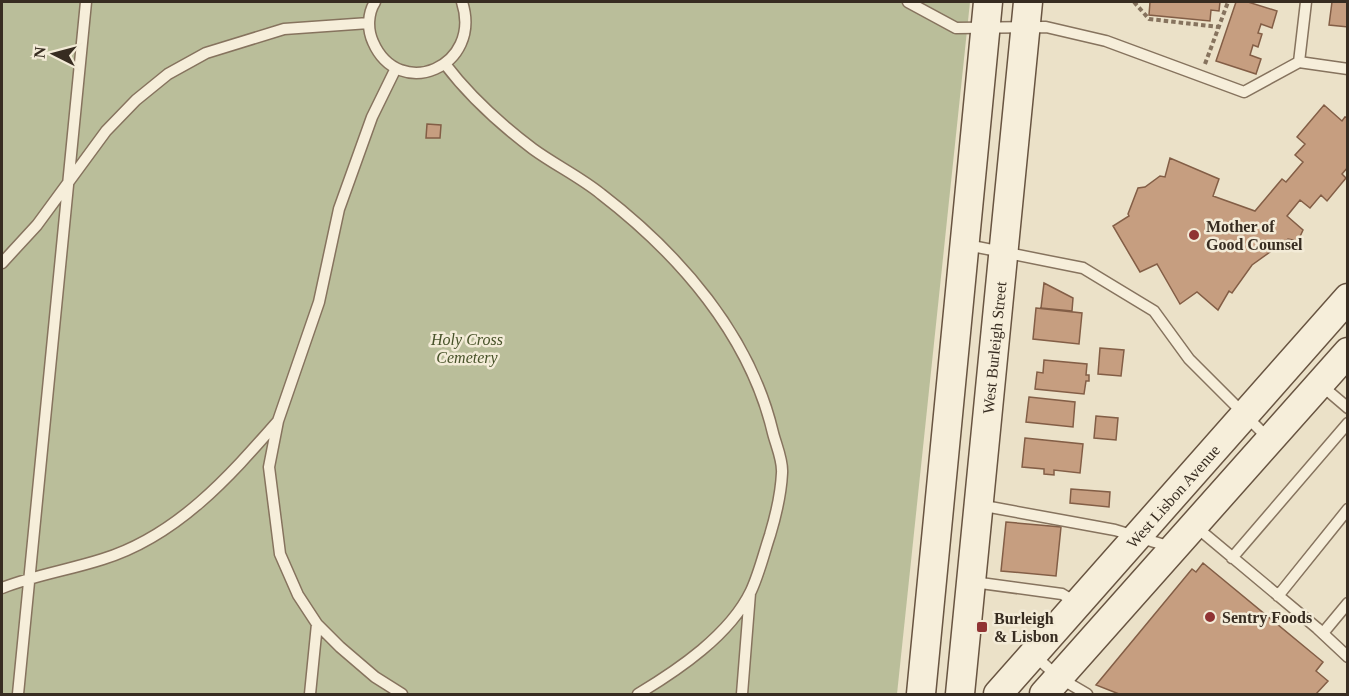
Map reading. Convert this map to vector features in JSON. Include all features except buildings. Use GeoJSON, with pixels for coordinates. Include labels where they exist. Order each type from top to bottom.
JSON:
{"type":"FeatureCollection","features":[{"type":"Feature","properties":{"kind":"main road"},"geometry":{"type":"LineString","coordinates":[[921,694],[986,14]]}},
{"type":"Feature","properties":{"kind":"main road","name":"West Burleigh Street"},"geometry":{"type":"LineString","coordinates":[[960,694],[1027,15]]}},
{"type":"Feature","properties":{"kind":"main road","name":"West Lisbon Avenue"},"geometry":{"type":"LineString","coordinates":[[998,694],[1347,298]]}},
{"type":"Feature","properties":{"kind":"main road","name":"West Lisbon Avenue"},"geometry":{"type":"LineString","coordinates":[[1051,686],[1347,352]]}},
{"type":"Feature","properties":{"kind":"main road"},"geometry":{"type":"LineString","coordinates":[[932,579],[971,581]]}},
{"type":"Feature","properties":{"kind":"lane"},"geometry":{"type":"LineString","coordinates":[[18,694],[86,2]]}},
{"type":"Feature","properties":{"kind":"lane"},"geometry":{"type":"LineString","coordinates":[[375,2],[369,23],[376,49],[396,68],[421,72],[445,64],[463,43],[466,28],[462,2]]}},
{"type":"Feature","properties":{"kind":"lane"},"geometry":{"type":"LineString","coordinates":[[908,2],[956,27],[986,14],[1027,15],[1046,27],[1106,41],[1244,92],[1299,62],[1347,69]]}},
{"type":"Feature","properties":{"kind":"lane"},"geometry":{"type":"LineString","coordinates":[[1299,62],[1306,2]]}},
{"type":"Feature","properties":{"kind":"lane"},"geometry":{"type":"LineString","coordinates":[[2,263],[37,225],[106,131],[136,100],[168,74],[206,53],[284,29],[369,23]]}},
{"type":"Feature","properties":{"kind":"lane"},"geometry":{"type":"LineString","coordinates":[[445,64],[463,88],[487,110],[535,150],[602,194],[664,249],[697,286],[727,326],[760,384],[782,470],[776,515],[750,592],[742,694]]}},
{"type":"Feature","properties":{"kind":"lane"},"geometry":{"type":"LineString","coordinates":[[396,68],[372,117],[339,209],[319,302],[278,421],[269,467],[280,554],[298,595],[317,624],[375,677],[402,694]]}},
{"type":"Feature","properties":{"kind":"lane"},"geometry":{"type":"LineString","coordinates":[[964,245],[1003,250],[1083,268],[1154,311],[1190,360],[1269,440]]}},
{"type":"Feature","properties":{"kind":"lane"},"geometry":{"type":"LineString","coordinates":[[1319,384],[1347,408]]}},
{"type":"Feature","properties":{"kind":"lane"},"geometry":{"type":"LineString","coordinates":[[2,588],[30,577],[104,559],[148,541],[224,483],[278,421]]}},
{"type":"Feature","properties":{"kind":"lane"},"geometry":{"type":"LineString","coordinates":[[1232,558],[1347,423]]}},
{"type":"Feature","properties":{"kind":"lane"},"geometry":{"type":"LineString","coordinates":[[978,505],[1137,536],[1172,548]]}},
{"type":"Feature","properties":{"kind":"lane"},"geometry":{"type":"LineString","coordinates":[[1278,596],[1347,509]]}},
{"type":"Feature","properties":{"kind":"lane"},"geometry":{"type":"LineString","coordinates":[[1193,524],[1323,633],[1347,657]]}},
{"type":"Feature","properties":{"kind":"lane"},"geometry":{"type":"LineString","coordinates":[[971,581],[1062,594],[1078,603]]}},
{"type":"Feature","properties":{"kind":"lane"},"geometry":{"type":"LineString","coordinates":[[638,694],[662,680],[721,632],[750,592]]}},
{"type":"Feature","properties":{"kind":"lane"},"geometry":{"type":"LineString","coordinates":[[1323,633],[1347,603]]}},
{"type":"Feature","properties":{"kind":"lane"},"geometry":{"type":"LineString","coordinates":[[310,694],[317,624]]}},
{"type":"Feature","properties":{"kind":"lane"},"geometry":{"type":"LineString","coordinates":[[1033,654],[1051,686],[1087,694]]}},
{"type":"Feature","properties":{"kind":"path"},"geometry":{"type":"LineString","coordinates":[[1134,2],[1149,19],[1219,27]]}},
{"type":"Feature","properties":{"kind":"path"},"geometry":{"type":"LineString","coordinates":[[1201,76],[1228,2]]}},
{"type":"Feature","properties":{"kind":"green space","name":"Holy Cross Cemetery"},"geometry":{"type":"Polygon","coordinates":[[[2,2],[970,2],[897,694],[2,694],[2,2]]]}},
{"type":"Feature","properties":{"kind":"place","name":"Mother of Good Counsel"},"geometry":{"type":"Point","coordinates":[1194,235]}},
{"type":"Feature","properties":{"kind":"place","name":"Sentry Foods"},"geometry":{"type":"Point","coordinates":[1210,617]}},
{"type":"Feature","properties":{"kind":"place","name":"Burleigh & Lisbon"},"geometry":{"type":"Point","coordinates":[982,627]}}]}
